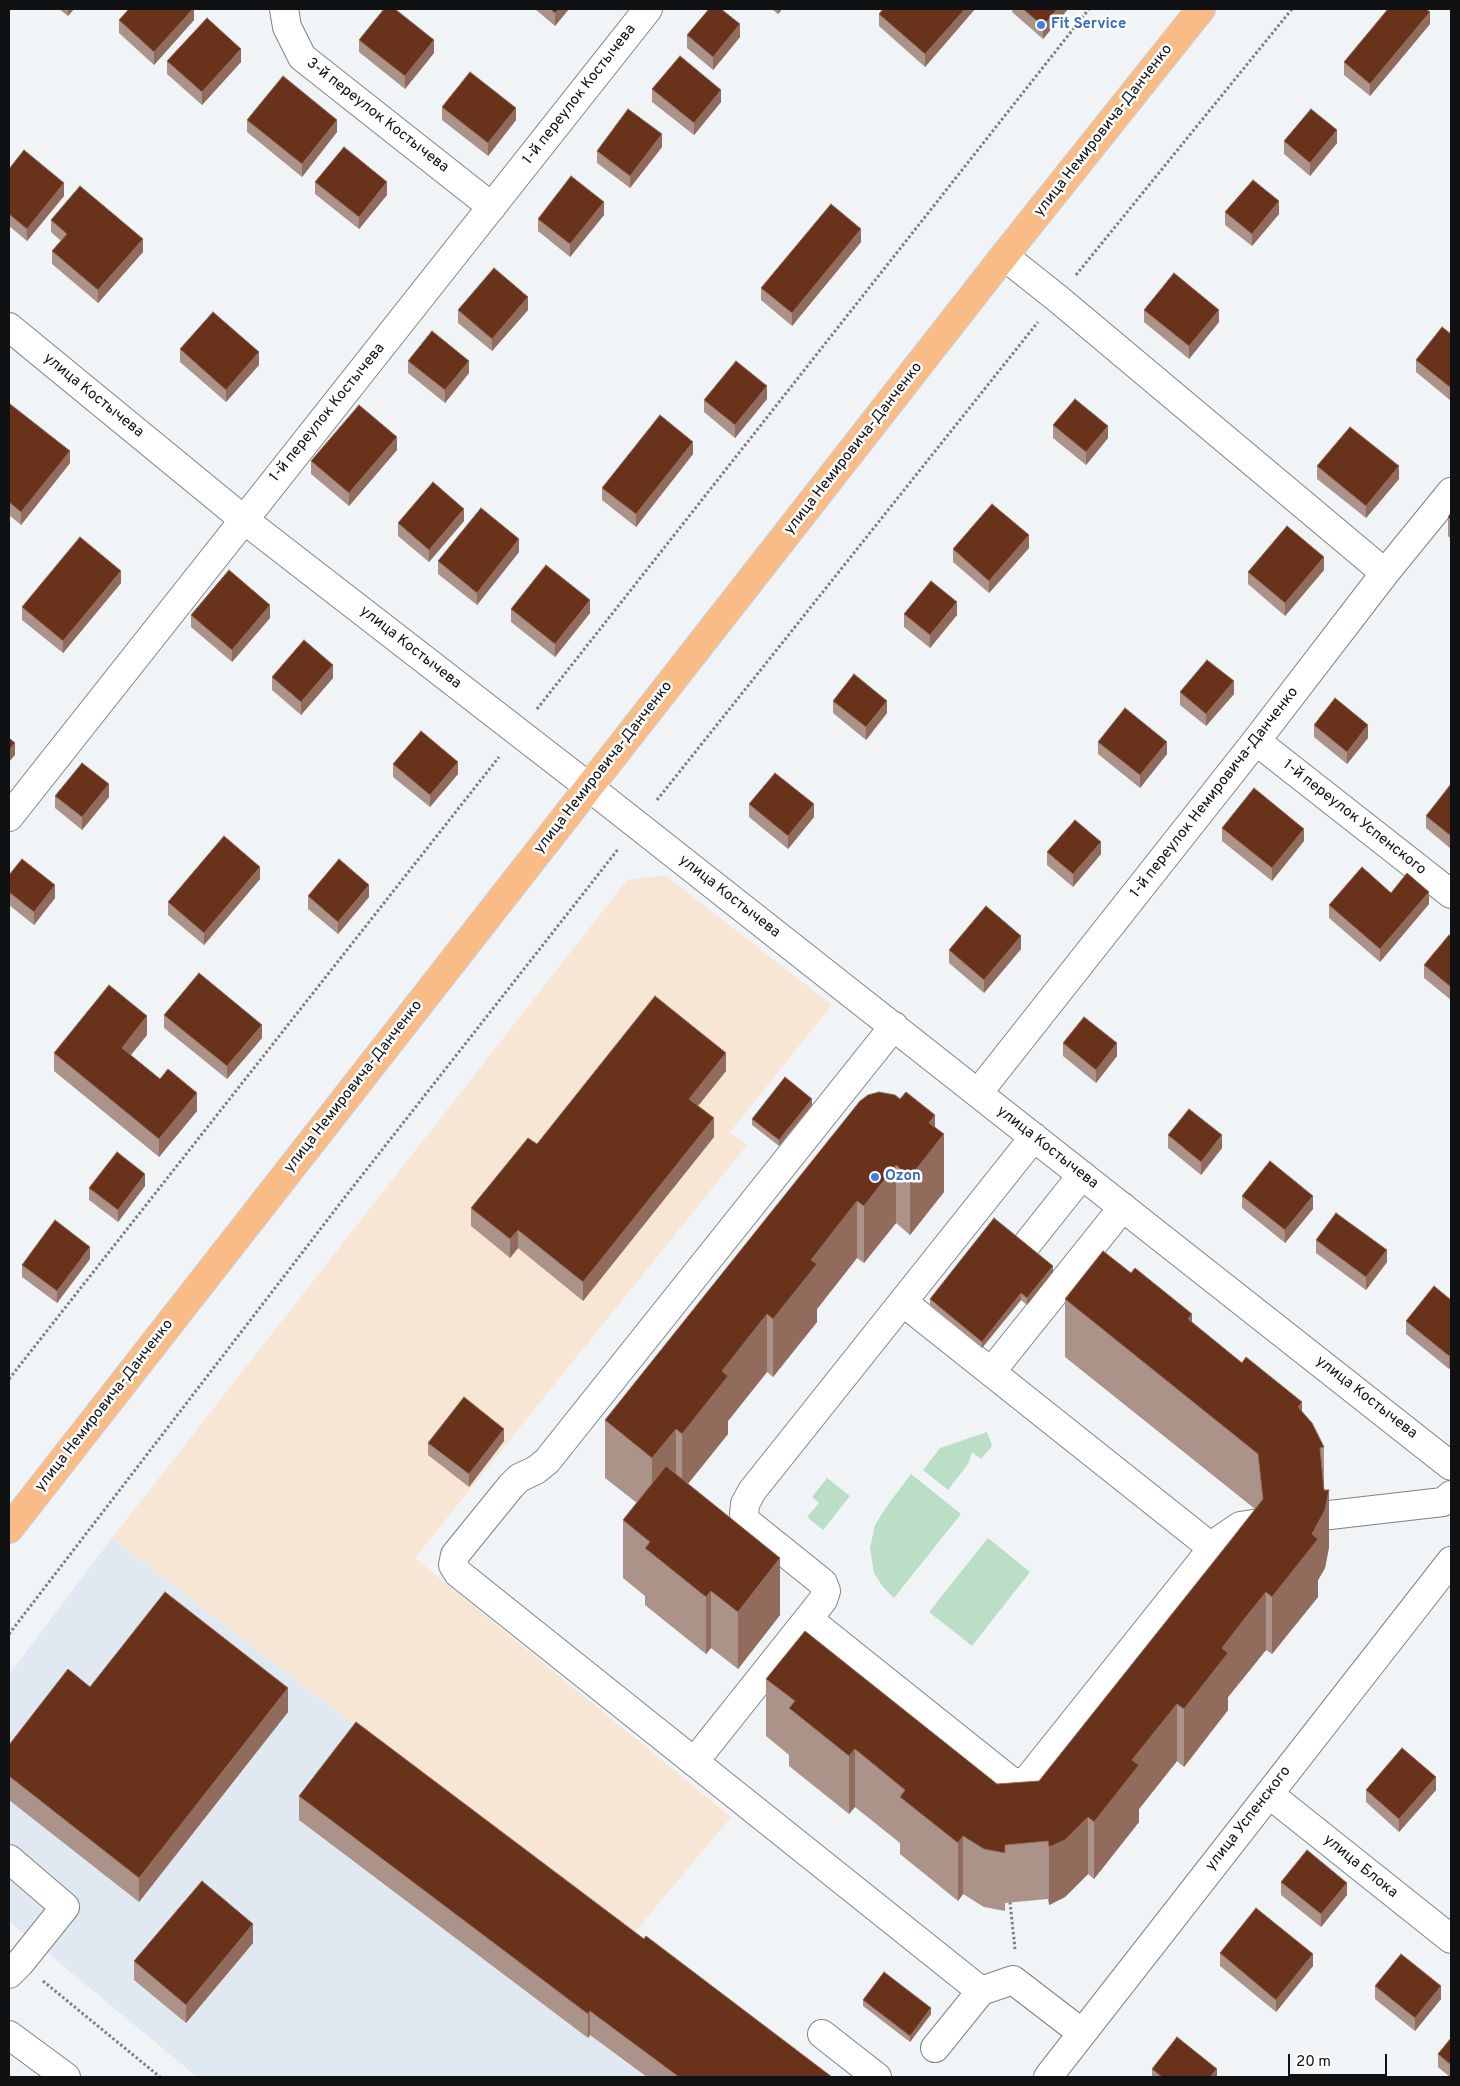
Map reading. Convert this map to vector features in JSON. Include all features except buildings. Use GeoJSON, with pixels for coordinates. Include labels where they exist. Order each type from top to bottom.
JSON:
{"type":"FeatureCollection","features":[{"type":"Feature","properties":{"kind":"main road","name":"улица Немировича-Данченко"},"geometry":{"type":"LineString","coordinates":[[9,1529],[1004,256],[1200,9]]}},
{"type":"Feature","properties":{"kind":"street","name":"3-й переулок Костычева"},"geometry":{"type":"LineString","coordinates":[[284,9],[287,27],[302,57],[492,208]]}},
{"type":"Feature","properties":{"kind":"street","name":"1-й переулок Костычева"},"geometry":{"type":"LineString","coordinates":[[9,817],[648,9]]}},
{"type":"Feature","properties":{"kind":"street"},"geometry":{"type":"LineString","coordinates":[[1004,256],[1057,298],[1385,573]]}},
{"type":"Feature","properties":{"kind":"street","name":"улица Костычева"},"geometry":{"type":"LineString","coordinates":[[9,327],[243,519],[519,732],[1451,1466]]}},
{"type":"Feature","properties":{"kind":"street","name":"1-й переулок Немировича-Данченко"},"geometry":{"type":"LineString","coordinates":[[978,1093],[1256,741],[1385,573],[1451,492]]}},
{"type":"Feature","properties":{"kind":"street","name":"1-й переулок Успенского"},"geometry":{"type":"LineString","coordinates":[[1256,741],[1451,894]]}},
{"type":"Feature","properties":{"kind":"street"},"geometry":{"type":"LineString","coordinates":[[894,1026],[547,1461],[536,1470],[519,1478],[511,1486],[455,1555],[453,1565],[458,1573],[981,1991]]}},
{"type":"Feature","properties":{"kind":"street"},"geometry":{"type":"LineString","coordinates":[[694,1762],[823,1600],[826,1591],[823,1583],[748,1522],[744,1514],[745,1504],[752,1491],[1034,1137]]}},
{"type":"Feature","properties":{"kind":"street"},"geometry":{"type":"LineString","coordinates":[[1024,1248],[1082,1175]]}},
{"type":"Feature","properties":{"kind":"street"},"geometry":{"type":"LineString","coordinates":[[991,1372],[1123,1207]]}},
{"type":"Feature","properties":{"kind":"street"},"geometry":{"type":"LineString","coordinates":[[808,1619],[1012,1782],[1020,1783],[1028,1779],[1207,1555],[1208,1548],[1206,1543],[902,1302]]}},
{"type":"Feature","properties":{"kind":"street"},"geometry":{"type":"LineString","coordinates":[[1321,1516],[1442,1502],[1451,1495]]}},
{"type":"Feature","properties":{"kind":"street"},"geometry":{"type":"LineString","coordinates":[[1208,1548],[1240,1526],[1259,1523]]}},
{"type":"Feature","properties":{"kind":"street","name":"улица Успенского"},"geometry":{"type":"LineString","coordinates":[[1059,2073],[1082,2033],[1451,1561]]}},
{"type":"Feature","properties":{"kind":"street","name":"улица Блока"},"geometry":{"type":"LineString","coordinates":[[1269,1794],[1451,1939]]}},
{"type":"Feature","properties":{"kind":"street"},"geometry":{"type":"LineString","coordinates":[[9,1859],[65,1907],[15,1969]]}},
{"type":"Feature","properties":{"kind":"street"},"geometry":{"type":"LineString","coordinates":[[935,2048],[981,1991],[1013,1980],[1082,2033]]}},
{"type":"Feature","properties":{"kind":"street"},"geometry":{"type":"LineString","coordinates":[[822,2034],[877,2077]]}},
{"type":"Feature","properties":{"kind":"street"},"geometry":{"type":"LineString","coordinates":[[9,2035],[66,2077]]}},
{"type":"Feature","properties":{"kind":"path"},"geometry":{"type":"LineString","coordinates":[[9,1379],[1089,9]]}},
{"type":"Feature","properties":{"kind":"path"},"geometry":{"type":"LineString","coordinates":[[15,1969],[160,2077]]}},
{"type":"Feature","properties":{"kind":"shaded area"},"geometry":{"type":"Polygon","coordinates":[[[665,875],[832,1005],[730,1132],[747,1145],[415,1558],[731,1817],[630,1938],[112,1538],[627,880],[665,875]]]}},
{"type":"Feature","properties":{"kind":"shaded area"},"geometry":{"type":"Polygon","coordinates":[[[112,1538],[811,2077],[197,2077],[9,1921],[9,1675],[112,1538]]]}},
{"type":"Feature","properties":{"kind":"green space"},"geometry":{"type":"Polygon","coordinates":[[[987,1432],[992,1446],[981,1459],[972,1452],[968,1464],[948,1490],[923,1470],[940,1448],[987,1432]]]}},
{"type":"Feature","properties":{"kind":"green space"},"geometry":{"type":"Polygon","coordinates":[[[911,1474],[961,1514],[894,1598],[883,1587],[874,1573],[870,1548],[875,1525],[911,1474]]]}},
{"type":"Feature","properties":{"kind":"green space"},"geometry":{"type":"Polygon","coordinates":[[[827,1478],[850,1496],[823,1530],[807,1517],[819,1503],[812,1497],[827,1478]]]}},
{"type":"Feature","properties":{"kind":"green space"},"geometry":{"type":"Polygon","coordinates":[[[988,1538],[1030,1572],[972,1646],[929,1612],[988,1538]]]}},
{"type":"Feature","properties":{"kind":"place","name":"Fit Service"},"geometry":{"type":"Point","coordinates":[1041,25]}},
{"type":"Feature","properties":{"kind":"place","name":"Ozon"},"geometry":{"type":"Point","coordinates":[875,1177]}}]}
